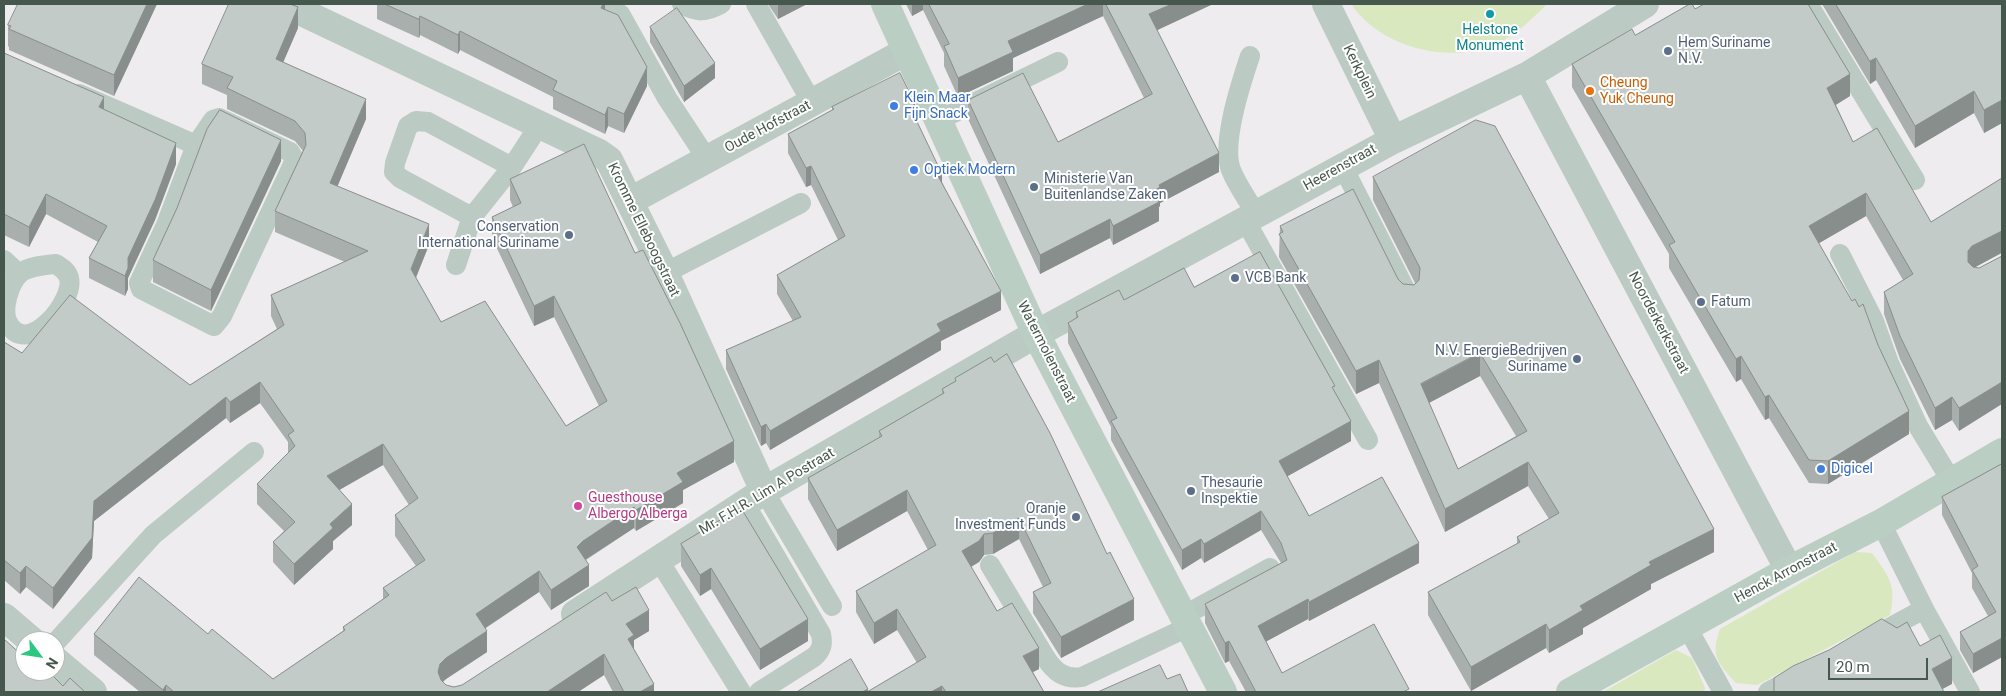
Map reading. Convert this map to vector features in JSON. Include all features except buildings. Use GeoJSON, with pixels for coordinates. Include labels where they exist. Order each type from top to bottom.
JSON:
{"type":"FeatureCollection","features":[{"type":"Feature","properties":{"kind":"main road","name":"Watermolenstraat"},"geometry":{"type":"LineString","coordinates":[[885,4],[1036,334],[1223,692]]}},
{"type":"Feature","properties":{"kind":"main road","name":"Henck Arronstraat"},"geometry":{"type":"LineString","coordinates":[[1570,692],[1790,570],[1881,523],[2002,452]]}},
{"type":"Feature","properties":{"kind":"street","name":"Kromme Elleboogstraat"},"geometry":{"type":"LineString","coordinates":[[285,4],[605,156],[609,160],[665,273],[755,497]]}},
{"type":"Feature","properties":{"kind":"street","name":"Kerkplein"},"geometry":{"type":"LineString","coordinates":[[1326,4],[1393,140]]}},
{"type":"Feature","properties":{"kind":"street","name":"Heerenstraat"},"geometry":{"type":"LineString","coordinates":[[1036,334],[1393,140],[1527,76],[1645,4]]}},
{"type":"Feature","properties":{"kind":"street","name":"Oude Hofstraat"},"geometry":{"type":"LineString","coordinates":[[630,201],[906,52]]}},
{"type":"Feature","properties":{"kind":"street","name":"Noorderkerkstraat"},"geometry":{"type":"LineString","coordinates":[[1527,76],[1790,570]]}},
{"type":"Feature","properties":{"kind":"street","name":"Mr. F.H.R. Lim A Postraat"},"geometry":{"type":"LineString","coordinates":[[552,628],[755,497],[1036,334]]}},
{"type":"Feature","properties":{"kind":"street"},"geometry":{"type":"LineString","coordinates":[[4,617],[20,631]]}},
{"type":"Feature","properties":{"kind":"street"},"geometry":{"type":"LineString","coordinates":[[65,668],[94,692]]}},
{"type":"Feature","properties":{"kind":"lane"},"geometry":{"type":"LineString","coordinates":[[602,4],[623,9],[667,98],[707,159]]}},
{"type":"Feature","properties":{"kind":"lane"},"geometry":{"type":"LineString","coordinates":[[682,4],[696,11],[708,11],[721,4]]}},
{"type":"Feature","properties":{"kind":"lane"},"geometry":{"type":"LineString","coordinates":[[756,4],[812,103]]}},
{"type":"Feature","properties":{"kind":"lane"},"geometry":{"type":"LineString","coordinates":[[1808,4],[1915,180]]}},
{"type":"Feature","properties":{"kind":"lane"},"geometry":{"type":"LineString","coordinates":[[1250,56],[1238,90],[1229,153],[1231,170],[1251,217],[1368,440]]}},
{"type":"Feature","properties":{"kind":"lane"},"geometry":{"type":"LineString","coordinates":[[937,121],[1058,62]]}},
{"type":"Feature","properties":{"kind":"lane"},"geometry":{"type":"LineString","coordinates":[[59,85],[196,146]]}},
{"type":"Feature","properties":{"kind":"lane"},"geometry":{"type":"LineString","coordinates":[[219,118],[290,152],[295,160],[222,316],[214,326],[141,289],[139,283],[166,224],[196,146],[213,120],[219,118]]}},
{"type":"Feature","properties":{"kind":"lane"},"geometry":{"type":"LineString","coordinates":[[472,217],[400,178],[394,172],[395,163],[408,126],[416,121],[428,122],[512,167]]}},
{"type":"Feature","properties":{"kind":"lane"},"geometry":{"type":"LineString","coordinates":[[456,265],[472,217],[512,167],[532,138],[538,124]]}},
{"type":"Feature","properties":{"kind":"lane"},"geometry":{"type":"LineString","coordinates":[[1343,167],[1409,297]]}},
{"type":"Feature","properties":{"kind":"lane"},"geometry":{"type":"LineString","coordinates":[[665,273],[801,203]]}},
{"type":"Feature","properties":{"kind":"lane"},"geometry":{"type":"LineString","coordinates":[[1840,254],[1874,321],[1889,363],[1918,426],[1952,482]]}},
{"type":"Feature","properties":{"kind":"lane"},"geometry":{"type":"LineString","coordinates":[[4,260],[19,274]]}},
{"type":"Feature","properties":{"kind":"lane"},"geometry":{"type":"LineString","coordinates":[[65,632],[153,535],[254,452]]}},
{"type":"Feature","properties":{"kind":"lane"},"geometry":{"type":"LineString","coordinates":[[755,497],[832,606]]}},
{"type":"Feature","properties":{"kind":"lane"},"geometry":{"type":"LineString","coordinates":[[755,497],[821,634],[823,644],[814,657],[759,692]]}},
{"type":"Feature","properties":{"kind":"lane"},"geometry":{"type":"LineString","coordinates":[[1881,523],[1924,609],[1970,692]]}},
{"type":"Feature","properties":{"kind":"lane"},"geometry":{"type":"LineString","coordinates":[[658,559],[741,692]]}},
{"type":"Feature","properties":{"kind":"lane"},"geometry":{"type":"LineString","coordinates":[[990,565],[1053,669],[1062,675],[1074,679],[1082,677],[1185,621],[1270,568]]}},
{"type":"Feature","properties":{"kind":"lane"},"geometry":{"type":"LineString","coordinates":[[1854,646],[1924,609]]}},
{"type":"Feature","properties":{"kind":"lane"},"geometry":{"type":"LineString","coordinates":[[1687,627],[1723,692]]}},
{"type":"Feature","properties":{"kind":"lane"},"geometry":{"type":"LineString","coordinates":[[1768,692],[1811,669]]}},
{"type":"Feature","properties":{"kind":"green space"},"geometry":{"type":"Polygon","coordinates":[[[1351,4],[1547,4],[1520,29],[1497,44],[1470,51],[1451,53],[1412,47],[1394,40],[1363,18],[1351,4]]]}},
{"type":"Feature","properties":{"kind":"green space"},"geometry":{"type":"Polygon","coordinates":[[[1855,552],[1872,553],[1887,575],[1893,596],[1890,615],[1757,685],[1736,683],[1720,665],[1716,653],[1720,629],[1855,552]]]}},
{"type":"Feature","properties":{"kind":"green space"},"geometry":{"type":"Polygon","coordinates":[[[1676,650],[1692,658],[1705,688],[1704,692],[1603,692],[1676,650]]]}},
{"type":"Feature","properties":{"kind":"place","name":"Helstone Monument"},"geometry":{"type":"Point","coordinates":[1490,14]}},
{"type":"Feature","properties":{"kind":"place","name":"Hem Suriname N.V."},"geometry":{"type":"Point","coordinates":[1668,51]}},
{"type":"Feature","properties":{"kind":"place","name":"Cheung Yuk Cheung"},"geometry":{"type":"Point","coordinates":[1590,91]}},
{"type":"Feature","properties":{"kind":"place","name":"Klein Maar Fijn Snack"},"geometry":{"type":"Point","coordinates":[894,106]}},
{"type":"Feature","properties":{"kind":"place","name":"Optiek Modern"},"geometry":{"type":"Point","coordinates":[914,170]}},
{"type":"Feature","properties":{"kind":"place","name":"Ministerie Van Buitenlandse Zaken"},"geometry":{"type":"Point","coordinates":[1034,187]}},
{"type":"Feature","properties":{"kind":"place","name":"Conservation International Suriname"},"geometry":{"type":"Point","coordinates":[569,235]}},
{"type":"Feature","properties":{"kind":"place","name":"VCB Bank"},"geometry":{"type":"Point","coordinates":[1235,278]}},
{"type":"Feature","properties":{"kind":"place","name":"Fatum"},"geometry":{"type":"Point","coordinates":[1701,302]}},
{"type":"Feature","properties":{"kind":"place","name":"N.V. EnergieBedrijven Suriname"},"geometry":{"type":"Point","coordinates":[1577,359]}},
{"type":"Feature","properties":{"kind":"place","name":"Digicel"},"geometry":{"type":"Point","coordinates":[1821,469]}},
{"type":"Feature","properties":{"kind":"place","name":"Thesaurie Inspektie"},"geometry":{"type":"Point","coordinates":[1191,491]}},
{"type":"Feature","properties":{"kind":"place","name":"Guesthouse Albergo Alberga"},"geometry":{"type":"Point","coordinates":[578,506]}},
{"type":"Feature","properties":{"kind":"place","name":"Oranje Investment Funds"},"geometry":{"type":"Point","coordinates":[1076,517]}}]}
